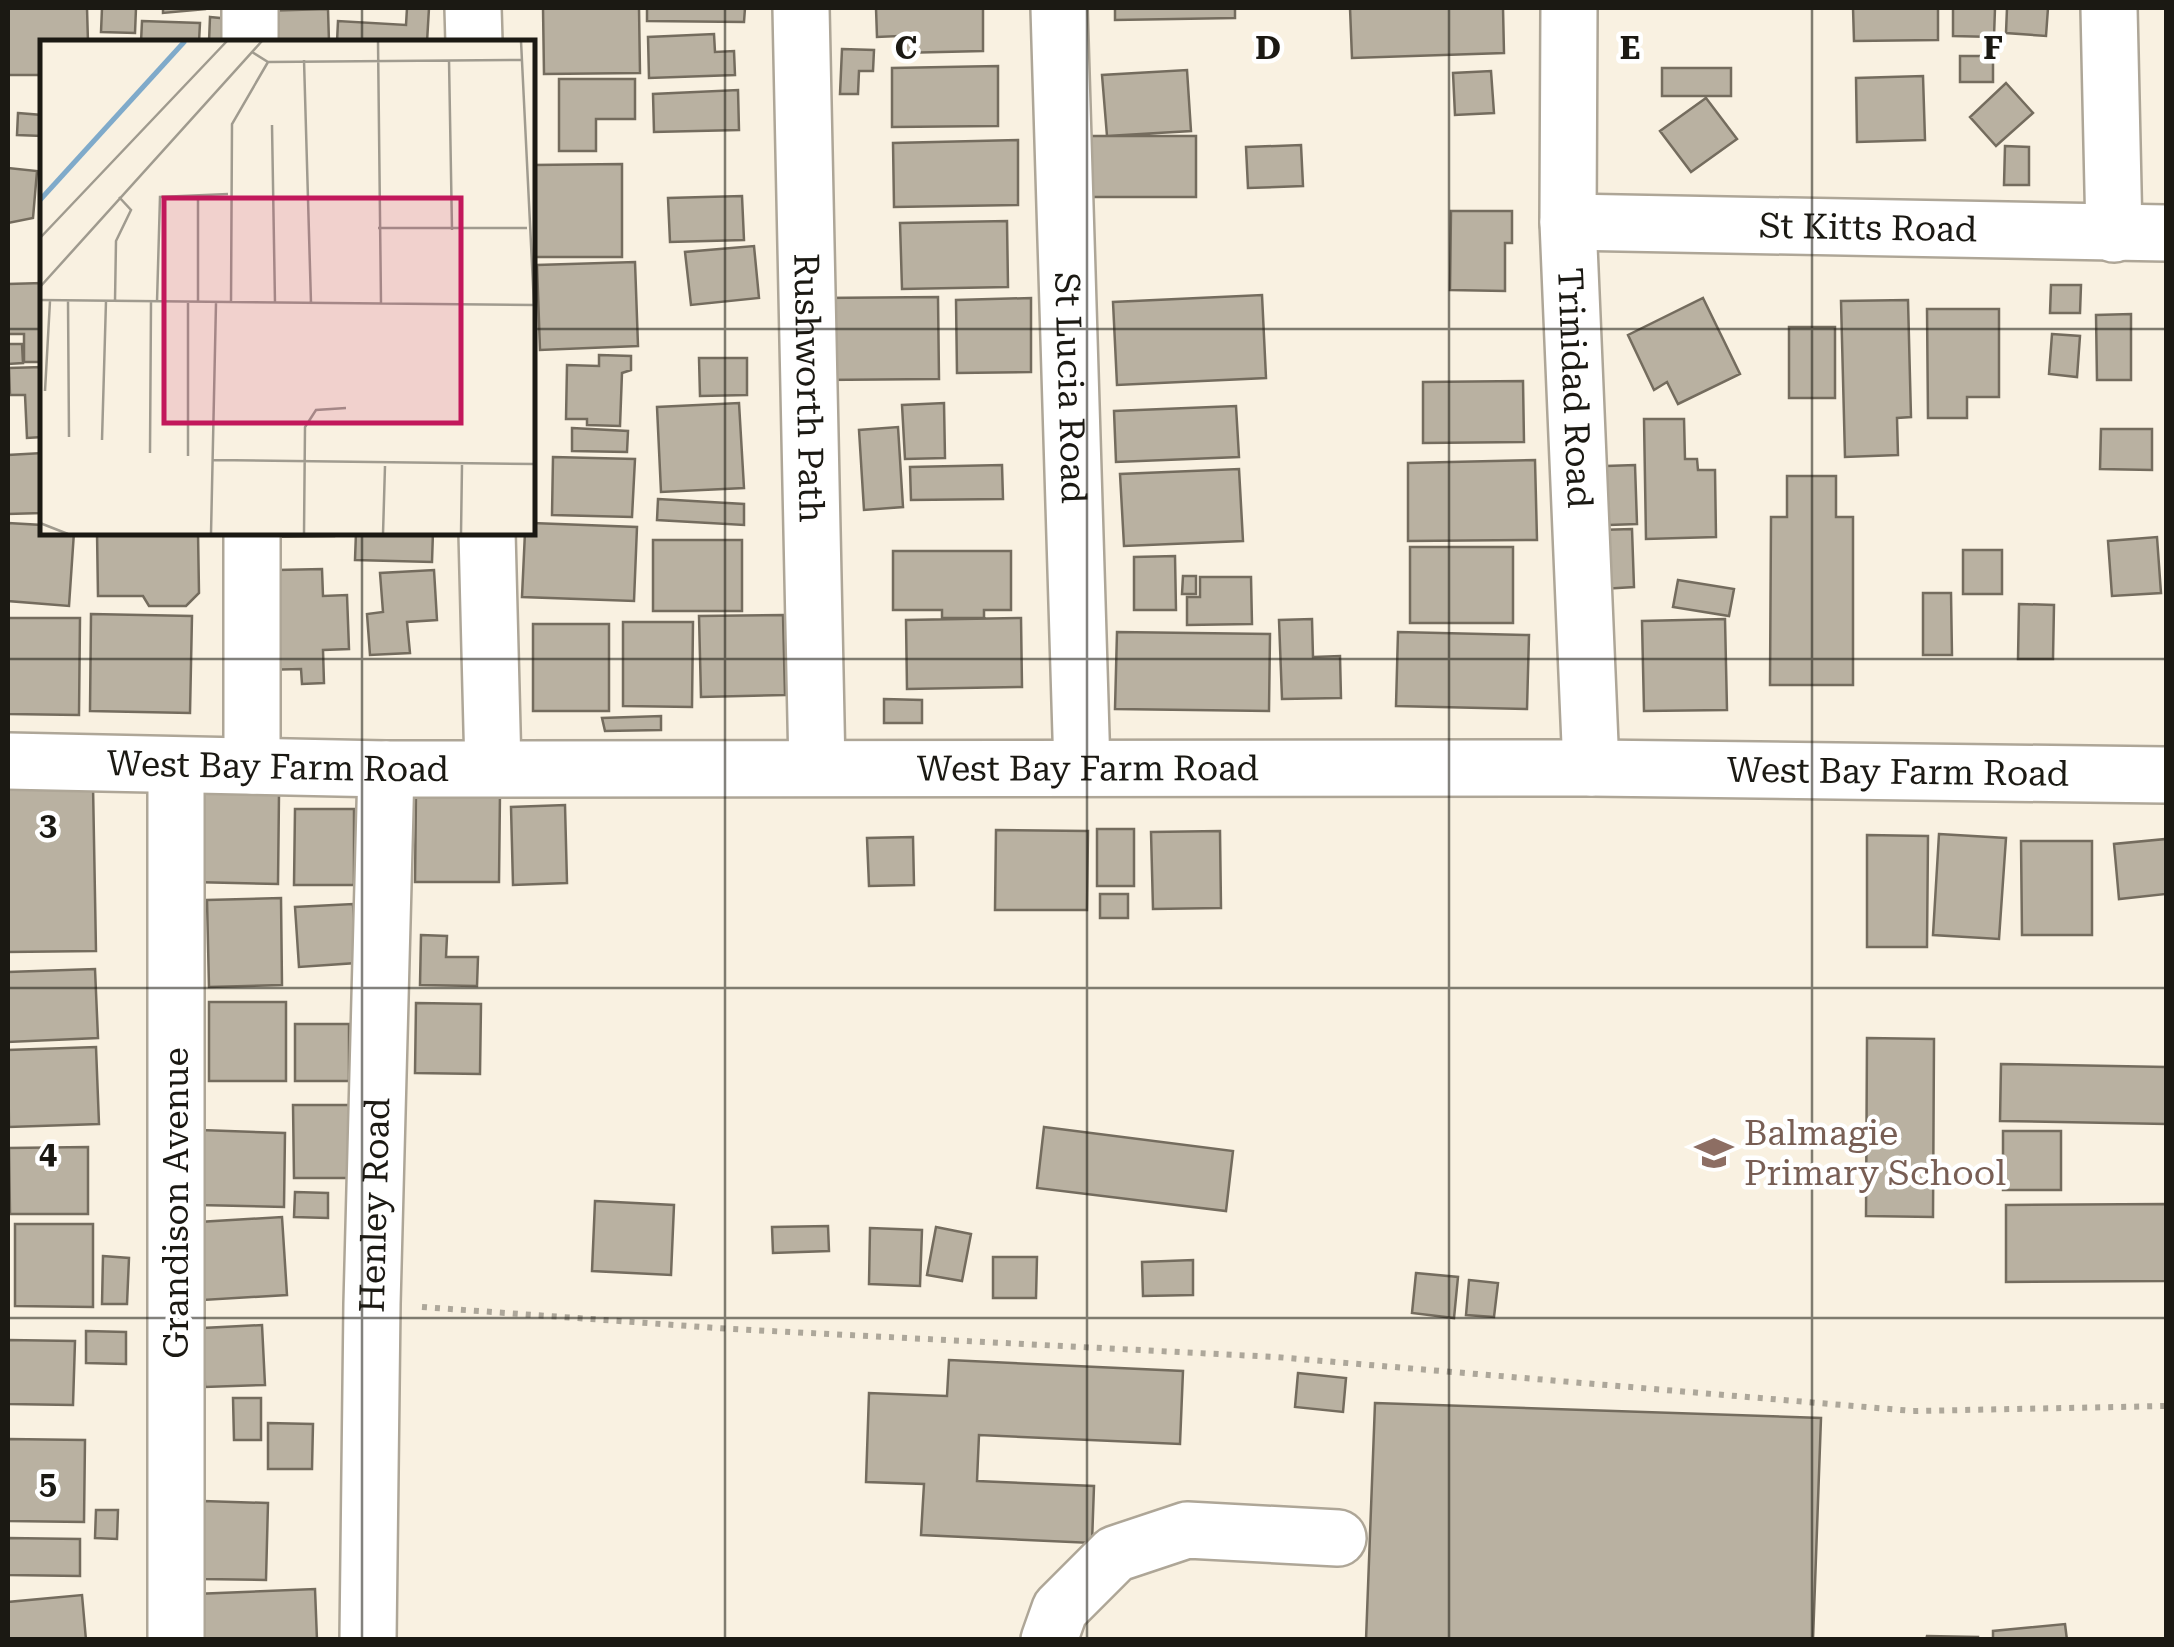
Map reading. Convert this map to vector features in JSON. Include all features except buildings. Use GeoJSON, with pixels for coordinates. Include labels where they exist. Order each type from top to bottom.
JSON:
{"type":"FeatureCollection","features":[{"type":"Feature","properties":{"kind":"street"},"geometry":{"type":"LineString","coordinates":[[250,8],[250,40]]}},
{"type":"Feature","properties":{"kind":"street"},"geometry":{"type":"LineString","coordinates":[[474,8],[474,40]]}},
{"type":"Feature","properties":{"kind":"street","name":"Rushworth Path"},"geometry":{"type":"LineString","coordinates":[[801,8],[816,768]]}},
{"type":"Feature","properties":{"kind":"street","name":"St Lucia Road"},"geometry":{"type":"LineString","coordinates":[[1059,8],[1082,768]]}},
{"type":"Feature","properties":{"kind":"street","name":"Trinidad Road"},"geometry":{"type":"LineString","coordinates":[[1569,8],[1568,222],[1591,768]]}},
{"type":"Feature","properties":{"kind":"street"},"geometry":{"type":"LineString","coordinates":[[2109,8],[2140,233]]}},
{"type":"Feature","properties":{"kind":"street","name":"St Kitts Road"},"geometry":{"type":"LineString","coordinates":[[1568,222],[2140,233]]}},
{"type":"Feature","properties":{"kind":"street"},"geometry":{"type":"LineString","coordinates":[[252,535],[252,766]]}},
{"type":"Feature","properties":{"kind":"street"},"geometry":{"type":"LineString","coordinates":[[487,535],[493,768]]}},
{"type":"Feature","properties":{"kind":"street","name":"West Bay Farm Road"},"geometry":{"type":"LineString","coordinates":[[8,761],[386,769],[1591,768],[2166,776]]}},
{"type":"Feature","properties":{"kind":"street","name":"Grandison Avenue"},"geometry":{"type":"LineString","coordinates":[[176,766],[176,1640]]}},
{"type":"Feature","properties":{"kind":"street","name":"Henley Road"},"geometry":{"type":"LineString","coordinates":[[368,1640],[386,769]]}},
{"type":"Feature","properties":{"kind":"street"},"geometry":{"type":"LineString","coordinates":[[1049,1640],[1060,1609],[1115,1554],[1187,1530],[1338,1538]]}},
{"type":"Feature","properties":{"kind":"path"},"geometry":{"type":"LineString","coordinates":[[372,1304],[731,1329],[1276,1357],[1914,1411],[2166,1406]]}},
{"type":"Feature","properties":{"kind":"place","name":"Balmagie Primary School"},"geometry":{"type":"Point","coordinates":[1714,1153]}}]}
